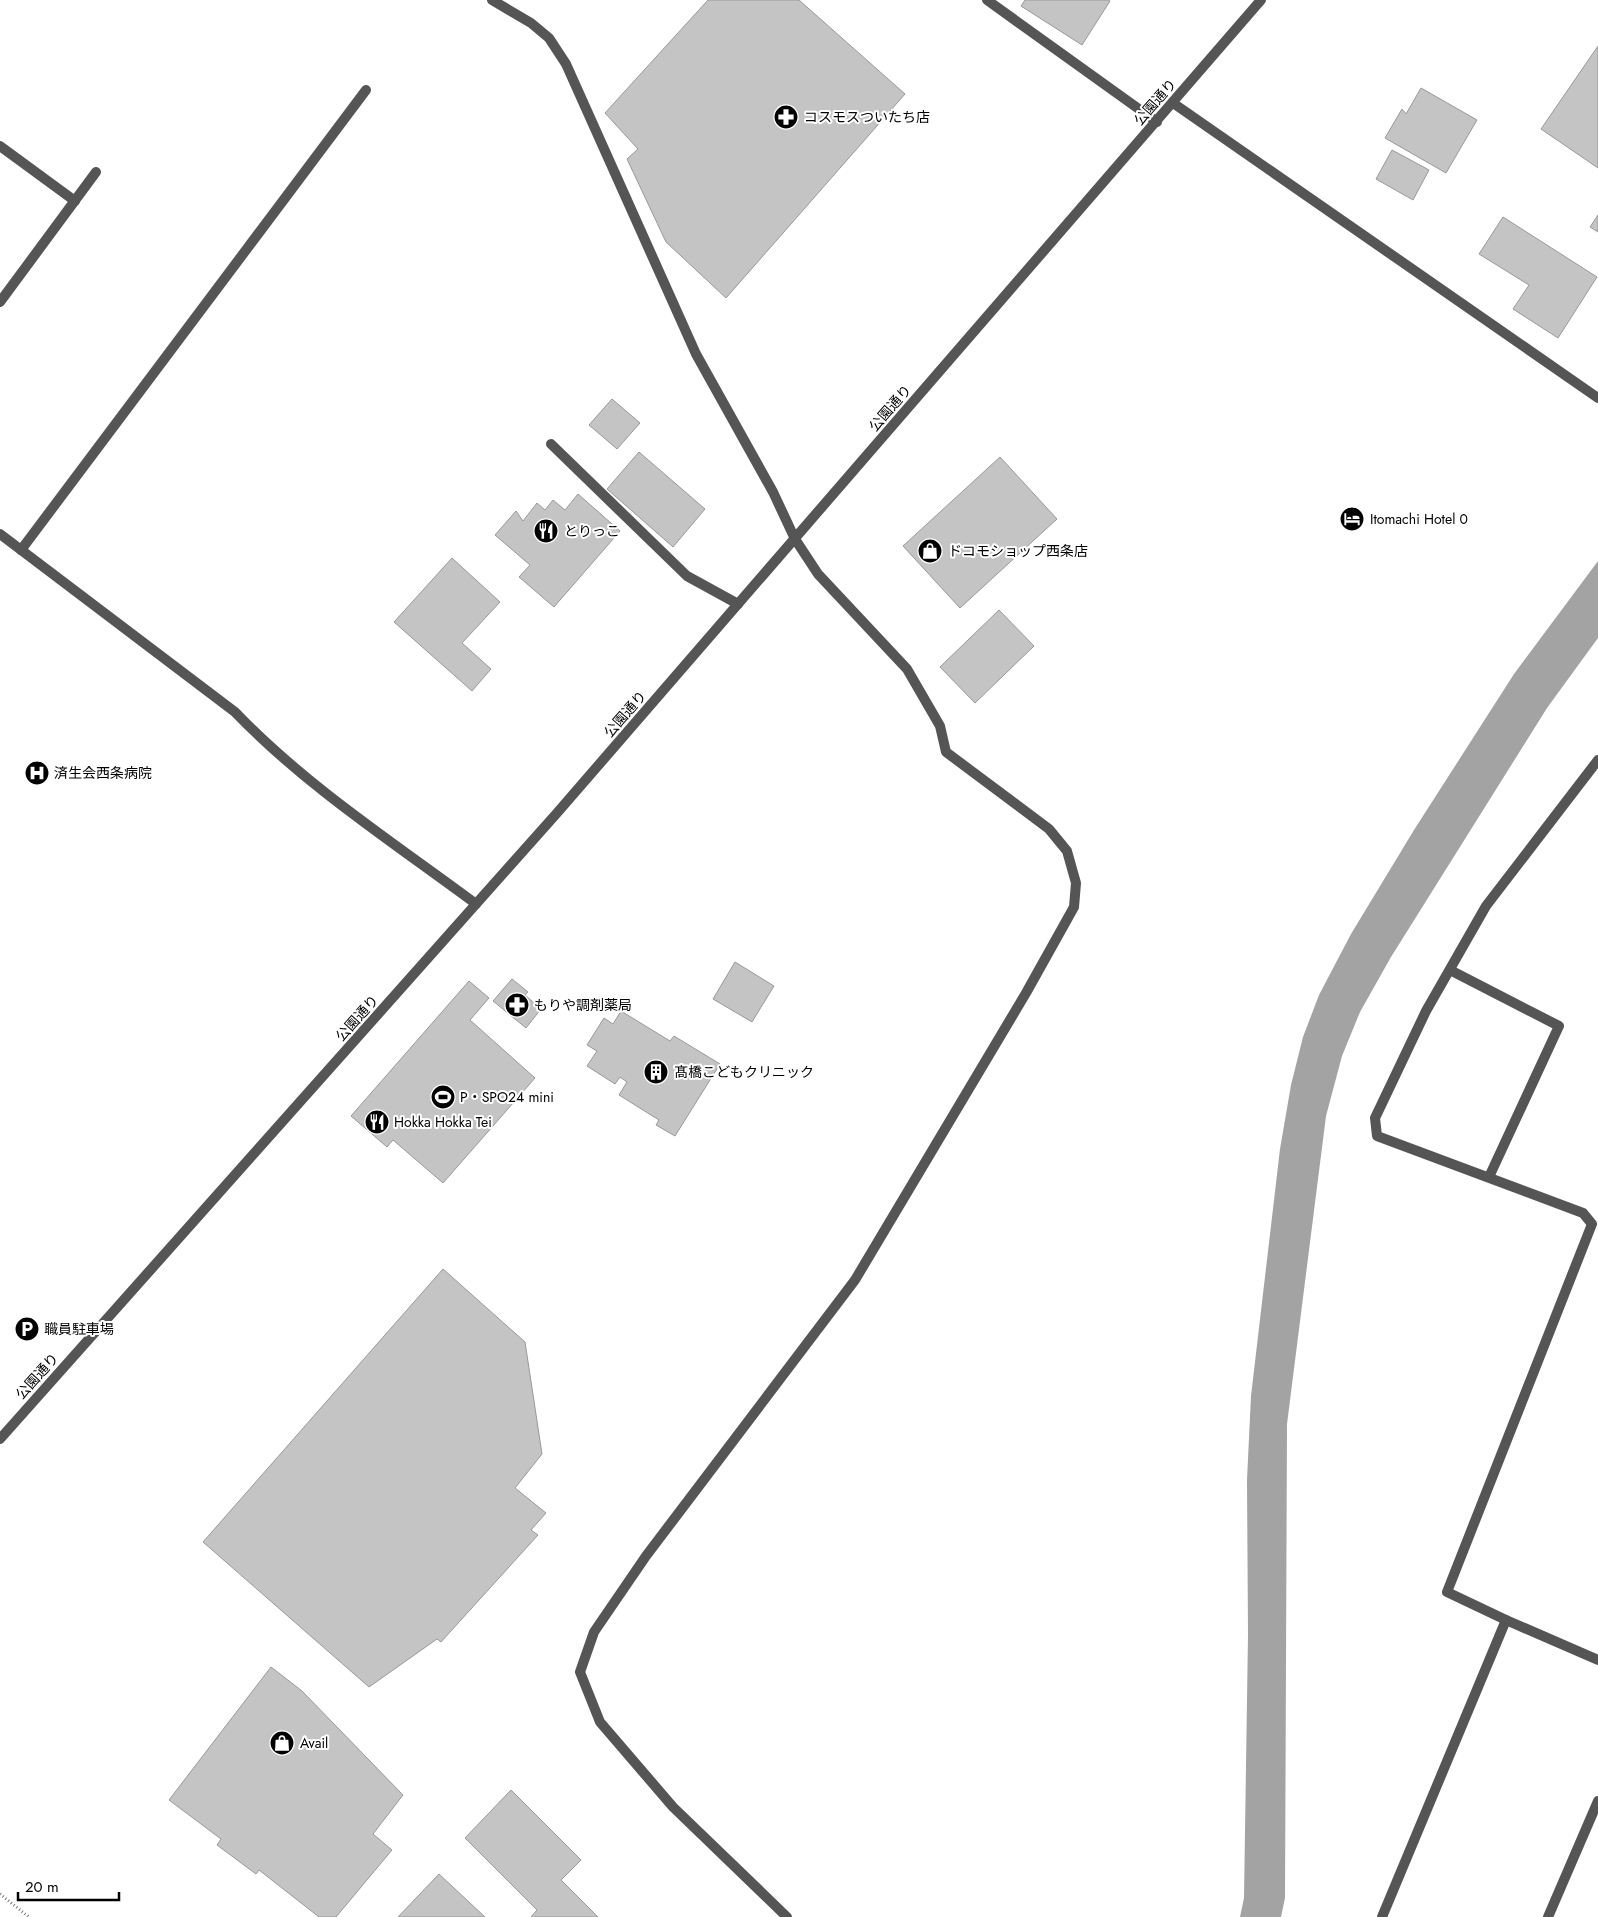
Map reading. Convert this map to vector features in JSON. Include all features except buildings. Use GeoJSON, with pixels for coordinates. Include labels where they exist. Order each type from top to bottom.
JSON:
{"type":"FeatureCollection","features":[{"type":"Feature","properties":{"kind":"street"},"geometry":{"type":"LineString","coordinates":[[492,0],[531,22],[549,38],[566,64],[696,354],[772,492],[795,539],[818,574],[907,669],[940,726],[946,752],[1049,829],[1068,851],[1076,883],[1074,907],[855,1280],[646,1556],[594,1632],[580,1672],[600,1722],[673,1807],[787,1917]]}},
{"type":"Feature","properties":{"kind":"street"},"geometry":{"type":"LineString","coordinates":[[986,0],[1157,122]]}},
{"type":"Feature","properties":{"kind":"street","name":"公園通り"},"geometry":{"type":"LineString","coordinates":[[0,1439],[476,904],[1262,0]]}},
{"type":"Feature","properties":{"kind":"street"},"geometry":{"type":"LineString","coordinates":[[22,550],[366,90]]}},
{"type":"Feature","properties":{"kind":"street"},"geometry":{"type":"LineString","coordinates":[[1173,103],[1598,398]]}},
{"type":"Feature","properties":{"kind":"street"},"geometry":{"type":"LineString","coordinates":[[0,146],[75,201]]}},
{"type":"Feature","properties":{"kind":"street"},"geometry":{"type":"LineString","coordinates":[[0,302],[96,172]]}},
{"type":"Feature","properties":{"kind":"street"},"geometry":{"type":"LineString","coordinates":[[551,444],[686,576],[738,604]]}},
{"type":"Feature","properties":{"kind":"street"},"geometry":{"type":"LineString","coordinates":[[0,534],[235,712],[264,742],[336,801],[476,904]]}},
{"type":"Feature","properties":{"kind":"street"},"geometry":{"type":"LineString","coordinates":[[1598,760],[1486,906],[1426,1011],[1375,1118],[1377,1136],[1598,1218]]}},
{"type":"Feature","properties":{"kind":"street"},"geometry":{"type":"LineString","coordinates":[[1450,970],[1559,1026],[1489,1177]]}},
{"type":"Feature","properties":{"kind":"street"},"geometry":{"type":"LineString","coordinates":[[1583,1213],[1592,1224],[1447,1592],[1598,1660]]}},
{"type":"Feature","properties":{"kind":"street"},"geometry":{"type":"LineString","coordinates":[[1382,1917],[1506,1620]]}},
{"type":"Feature","properties":{"kind":"street"},"geometry":{"type":"LineString","coordinates":[[1548,1917],[1598,1801]]}},
{"type":"Feature","properties":{"kind":"path"},"geometry":{"type":"LineString","coordinates":[[0,1894],[29,1917]]}},
{"type":"Feature","properties":{"kind":"shaded area"},"geometry":{"type":"Polygon","coordinates":[[[1598,561],[1598,638],[1547,708],[1391,957],[1360,1012],[1342,1056],[1326,1116],[1287,1424],[1285,1898],[1281,1917],[1240,1917],[1244,1898],[1248,1635],[1247,1480],[1251,1396],[1280,1149],[1291,1085],[1303,1037],[1319,995],[1351,934],[1414,830],[1514,674],[1598,561]]]}},
{"type":"Feature","properties":{"kind":"place","name":"コスモスついたち店"},"geometry":{"type":"Point","coordinates":[786,117]}},
{"type":"Feature","properties":{"kind":"place","name":"Itomachi Hotel 0"},"geometry":{"type":"Point","coordinates":[1352,519]}},
{"type":"Feature","properties":{"kind":"place","name":"とりっこ"},"geometry":{"type":"Point","coordinates":[546,531]}},
{"type":"Feature","properties":{"kind":"place","name":"ドコモショップ西条店"},"geometry":{"type":"Point","coordinates":[930,551]}},
{"type":"Feature","properties":{"kind":"place","name":"済生会西条病院"},"geometry":{"type":"Point","coordinates":[37,773]}},
{"type":"Feature","properties":{"kind":"place","name":"もりや調剤薬局"},"geometry":{"type":"Point","coordinates":[517,1005]}},
{"type":"Feature","properties":{"kind":"place","name":"髙橋こどもクリニック"},"geometry":{"type":"Point","coordinates":[656,1072]}},
{"type":"Feature","properties":{"kind":"place","name":"P・SPO24 mini"},"geometry":{"type":"Point","coordinates":[443,1097]}},
{"type":"Feature","properties":{"kind":"place","name":"Hokka Hokka Tei"},"geometry":{"type":"Point","coordinates":[377,1122]}},
{"type":"Feature","properties":{"kind":"place","name":"職員駐車場"},"geometry":{"type":"Point","coordinates":[27,1329]}},
{"type":"Feature","properties":{"kind":"place","name":"Avail"},"geometry":{"type":"Point","coordinates":[282,1743]}}]}
